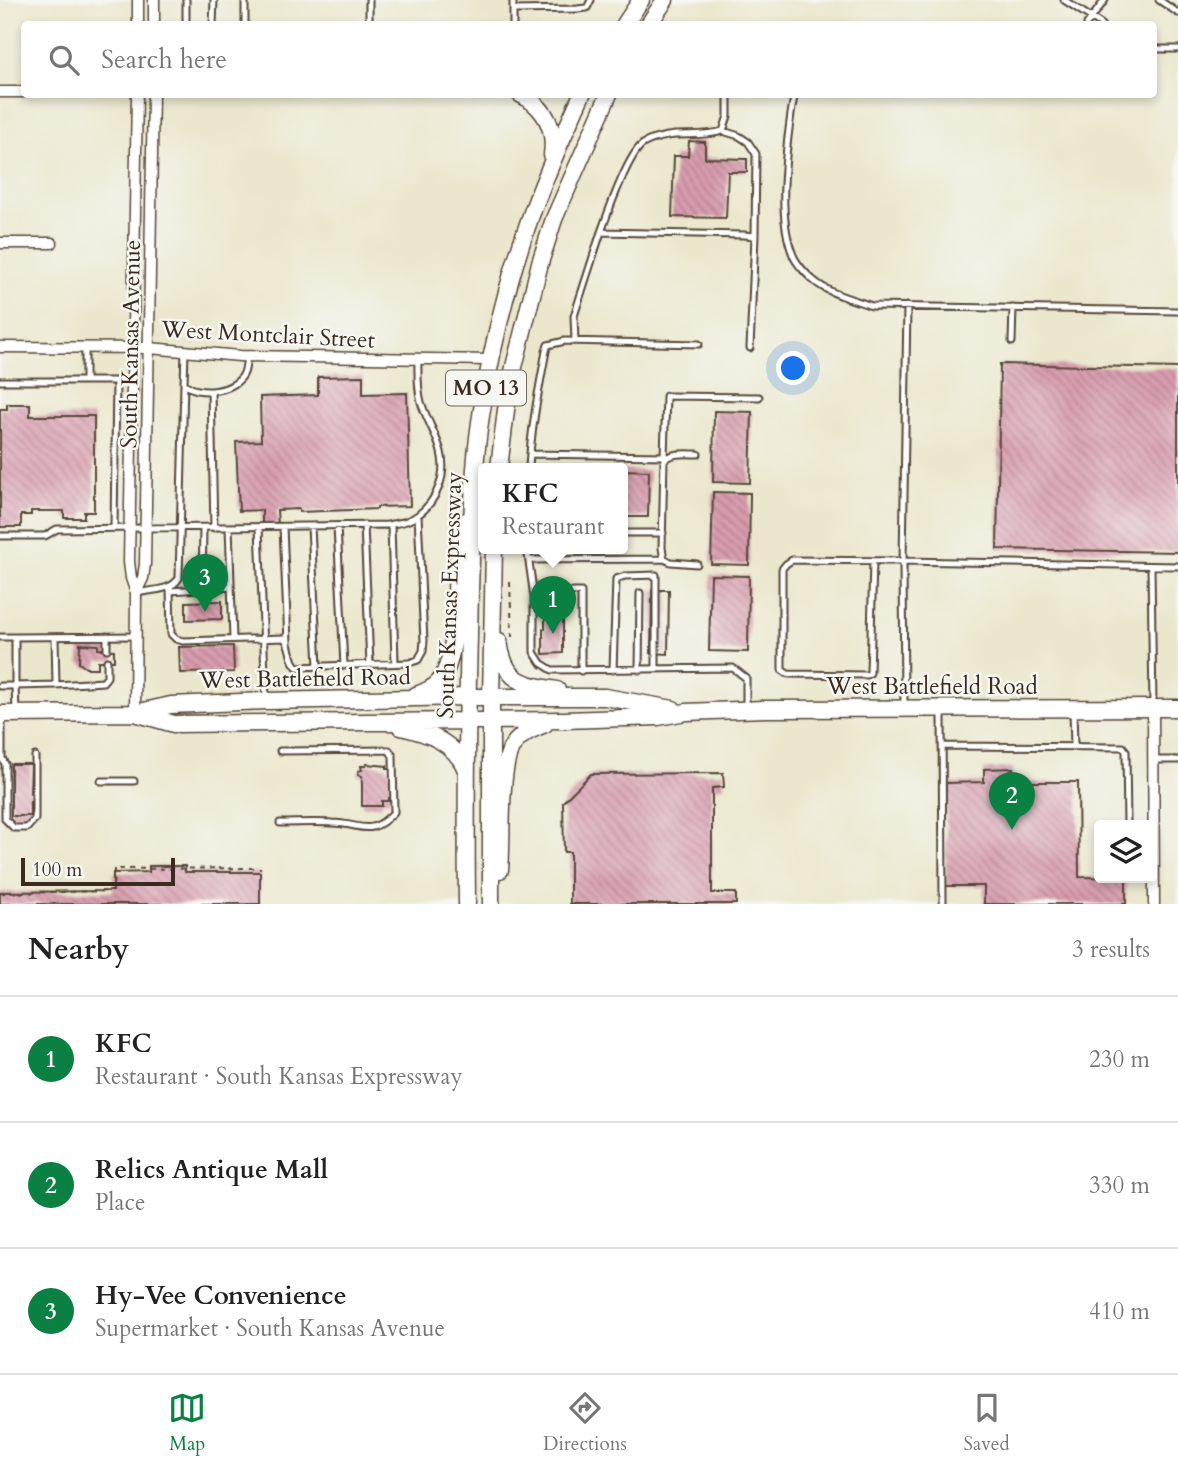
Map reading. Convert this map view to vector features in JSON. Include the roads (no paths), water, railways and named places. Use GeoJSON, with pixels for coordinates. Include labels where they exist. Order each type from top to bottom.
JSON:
{"type":"FeatureCollection","features":[{"type":"Feature","properties":{"kind":"main road"},"geometry":{"type":"LineString","coordinates":[[627,21],[641,0]]}},
{"type":"Feature","properties":{"kind":"main road"},"geometry":{"type":"LineString","coordinates":[[526,98],[539,107],[548,118],[553,140],[551,163]]}},
{"type":"Feature","properties":{"kind":"main road","name":"South Kansas Expressway"},"geometry":{"type":"LineString","coordinates":[[467,904],[467,697],[473,499],[480,423],[491,360],[528,222],[580,98]]}},
{"type":"Feature","properties":{"kind":"main road","name":"South Kansas Expressway"},"geometry":{"type":"LineString","coordinates":[[500,463],[514,367],[540,263],[554,219],[607,98]]}},
{"type":"Feature","properties":{"kind":"main road"},"geometry":{"type":"LineString","coordinates":[[402,698],[433,688],[446,667],[454,632],[457,562],[473,499]]}},
{"type":"Feature","properties":{"kind":"main road"},"geometry":{"type":"LineString","coordinates":[[495,554],[499,640],[502,659],[509,672],[529,684],[605,697]]}},
{"type":"Feature","properties":{"kind":"main road","name":"South Kansas Expressway"},"geometry":{"type":"LineString","coordinates":[[493,904],[491,698],[495,554]]}},
{"type":"Feature","properties":{"kind":"main road","name":"West Battlefield Road"},"geometry":{"type":"LineString","coordinates":[[6,714],[135,713],[171,705],[467,697],[605,697],[686,712]]}},
{"type":"Feature","properties":{"kind":"main road","name":"West Battlefield Road"},"geometry":{"type":"LineString","coordinates":[[135,713],[174,724],[564,720],[746,710],[1178,708]]}},
{"type":"Feature","properties":{"kind":"main road"},"geometry":{"type":"LineString","coordinates":[[493,904],[501,858],[504,773],[508,754],[527,732],[564,720]]}},
{"type":"Feature","properties":{"kind":"main road"},"geometry":{"type":"LineString","coordinates":[[342,722],[395,726],[431,736],[452,749],[461,758],[466,771]]}},
{"type":"Feature","properties":{"kind":"street"},"geometry":{"type":"LineString","coordinates":[[138,0],[138,21]]}},
{"type":"Feature","properties":{"kind":"street"},"geometry":{"type":"LineString","coordinates":[[154,0],[154,21]]}},
{"type":"Feature","properties":{"kind":"street"},"geometry":{"type":"LineString","coordinates":[[0,92],[21,92]]}},
{"type":"Feature","properties":{"kind":"street","name":"South Kansas Avenue"},"geometry":{"type":"LineString","coordinates":[[135,713],[136,593],[130,570],[130,528],[137,98]]}},
{"type":"Feature","properties":{"kind":"street","name":"South Kansas Avenue"},"geometry":{"type":"LineString","coordinates":[[136,593],[143,578],[145,529],[153,98]]}},
{"type":"Feature","properties":{"kind":"street"},"geometry":{"type":"LineString","coordinates":[[0,243],[52,243]]}},
{"type":"Feature","properties":{"kind":"street","name":"West Montclair Street"},"geometry":{"type":"LineString","coordinates":[[0,347],[149,348],[247,356],[491,360]]}},
{"type":"Feature","properties":{"kind":"street"},"geometry":{"type":"LineString","coordinates":[[1153,708],[1154,904]]}},
{"type":"Feature","properties":{"kind":"lane"},"geometry":{"type":"LineString","coordinates":[[186,0],[186,21]]}},
{"type":"Feature","properties":{"kind":"lane"},"geometry":{"type":"LineString","coordinates":[[213,21],[214,0]]}},
{"type":"Feature","properties":{"kind":"lane"},"geometry":{"type":"LineString","coordinates":[[245,0],[245,21]]}},
{"type":"Feature","properties":{"kind":"lane"},"geometry":{"type":"LineString","coordinates":[[369,0],[369,21]]}},
{"type":"Feature","properties":{"kind":"lane"},"geometry":{"type":"LineString","coordinates":[[513,0],[513,21]]}},
{"type":"Feature","properties":{"kind":"lane"},"geometry":{"type":"LineString","coordinates":[[513,10],[587,8],[591,0]]}},
{"type":"Feature","properties":{"kind":"lane"},"geometry":{"type":"LineString","coordinates":[[1064,0],[1089,21]]}},
{"type":"Feature","properties":{"kind":"lane"},"geometry":{"type":"LineString","coordinates":[[1091,21],[1105,0]]}},
{"type":"Feature","properties":{"kind":"lane"},"geometry":{"type":"LineString","coordinates":[[1159,0],[1178,13]]}},
{"type":"Feature","properties":{"kind":"lane"},"geometry":{"type":"LineString","coordinates":[[1157,49],[1178,49]]}},
{"type":"Feature","properties":{"kind":"lane"},"geometry":{"type":"LineString","coordinates":[[723,131],[728,116],[728,98]]}},
{"type":"Feature","properties":{"kind":"lane"},"geometry":{"type":"LineString","coordinates":[[794,98],[786,161],[784,217],[794,258],[813,280],[834,292],[872,306],[1178,311]]}},
{"type":"Feature","properties":{"kind":"lane"},"geometry":{"type":"LineString","coordinates":[[575,341],[574,316],[601,232],[636,150],[644,143],[673,135],[714,134],[723,131],[748,142],[756,154],[750,348]]}},
{"type":"Feature","properties":{"kind":"lane"},"geometry":{"type":"LineString","coordinates":[[601,232],[755,236]]}},
{"type":"Feature","properties":{"kind":"lane"},"geometry":{"type":"LineString","coordinates":[[904,709],[903,561],[907,306]]}},
{"type":"Feature","properties":{"kind":"lane"},"geometry":{"type":"LineString","coordinates":[[1012,342],[1013,308]]}},
{"type":"Feature","properties":{"kind":"lane"},"geometry":{"type":"LineString","coordinates":[[529,463],[548,345],[565,341],[699,344]]}},
{"type":"Feature","properties":{"kind":"lane"},"geometry":{"type":"LineString","coordinates":[[85,348],[85,381]]}},
{"type":"Feature","properties":{"kind":"lane"},"geometry":{"type":"LineString","coordinates":[[170,589],[179,578],[185,350]]}},
{"type":"Feature","properties":{"kind":"lane"},"geometry":{"type":"LineString","coordinates":[[184,383],[195,391],[226,387],[236,382],[244,373],[247,356]]}},
{"type":"Feature","properties":{"kind":"lane"},"geometry":{"type":"LineString","coordinates":[[0,536],[45,536],[57,529],[337,526],[404,522],[418,515],[430,502],[440,486],[443,470],[441,452],[418,388],[418,359]]}},
{"type":"Feature","properties":{"kind":"lane"},"geometry":{"type":"LineString","coordinates":[[0,382],[116,381],[114,528]]}},
{"type":"Feature","properties":{"kind":"lane"},"geometry":{"type":"LineString","coordinates":[[211,391],[214,528]]}},
{"type":"Feature","properties":{"kind":"lane"},"geometry":{"type":"LineString","coordinates":[[664,559],[666,396],[759,397]]}},
{"type":"Feature","properties":{"kind":"lane"},"geometry":{"type":"LineString","coordinates":[[530,454],[698,454]]}},
{"type":"Feature","properties":{"kind":"lane"},"geometry":{"type":"LineString","coordinates":[[283,527],[288,642],[292,662],[297,667],[409,663],[418,660],[424,641],[418,515]]}},
{"type":"Feature","properties":{"kind":"lane"},"geometry":{"type":"LineString","coordinates":[[391,524],[395,663]]}},
{"type":"Feature","properties":{"kind":"lane"},"geometry":{"type":"LineString","coordinates":[[364,525],[370,665]]}},
{"type":"Feature","properties":{"kind":"lane"},"geometry":{"type":"LineString","coordinates":[[311,526],[318,667]]}},
{"type":"Feature","properties":{"kind":"lane"},"geometry":{"type":"LineString","coordinates":[[337,526],[344,666]]}},
{"type":"Feature","properties":{"kind":"lane"},"geometry":{"type":"LineString","coordinates":[[229,527],[233,639]]}},
{"type":"Feature","properties":{"kind":"lane"},"geometry":{"type":"LineString","coordinates":[[259,527],[266,701]]}},
{"type":"Feature","properties":{"kind":"lane"},"geometry":{"type":"LineString","coordinates":[[202,589],[203,528]]}},
{"type":"Feature","properties":{"kind":"lane"},"geometry":{"type":"LineString","coordinates":[[628,533],[663,534]]}},
{"type":"Feature","properties":{"kind":"lane"},"geometry":{"type":"LineString","coordinates":[[528,554],[533,592],[534,652],[541,663],[552,670],[581,671],[733,668],[746,678],[746,710]]}},
{"type":"Feature","properties":{"kind":"lane"},"geometry":{"type":"LineString","coordinates":[[529,559],[664,559],[697,564]]}},
{"type":"Feature","properties":{"kind":"lane"},"geometry":{"type":"LineString","coordinates":[[873,561],[870,673],[788,674],[782,670],[782,569],[792,561],[873,561],[903,561],[1178,566]]}},
{"type":"Feature","properties":{"kind":"lane"},"geometry":{"type":"LineString","coordinates":[[1151,566],[1153,708]]}},
{"type":"Feature","properties":{"kind":"lane"},"geometry":{"type":"LineString","coordinates":[[613,670],[616,579],[656,575],[656,670]]}},
{"type":"Feature","properties":{"kind":"lane"},"geometry":{"type":"LineString","coordinates":[[136,593],[231,587]]}},
{"type":"Feature","properties":{"kind":"lane"},"geometry":{"type":"LineString","coordinates":[[170,589],[171,634],[176,639],[284,638],[288,642]]}},
{"type":"Feature","properties":{"kind":"lane"},"geometry":{"type":"LineString","coordinates":[[533,592],[581,592],[581,671]]}},
{"type":"Feature","properties":{"kind":"lane"},"geometry":{"type":"LineString","coordinates":[[639,670],[640,593]]}},
{"type":"Feature","properties":{"kind":"lane"},"geometry":{"type":"LineString","coordinates":[[107,636],[107,649]]}},
{"type":"Feature","properties":{"kind":"lane"},"geometry":{"type":"LineString","coordinates":[[0,637],[136,636]]}},
{"type":"Feature","properties":{"kind":"lane"},"geometry":{"type":"LineString","coordinates":[[15,637],[15,686],[6,714],[2,758],[5,764],[5,820],[14,828],[27,828],[35,820],[36,756]]}},
{"type":"Feature","properties":{"kind":"lane"},"geometry":{"type":"LineString","coordinates":[[55,637],[56,685]]}},
{"type":"Feature","properties":{"kind":"lane"},"geometry":{"type":"LineString","coordinates":[[0,686],[103,682],[107,677],[107,661]]}},
{"type":"Feature","properties":{"kind":"lane"},"geometry":{"type":"LineString","coordinates":[[1073,708],[1074,746]]}},
{"type":"Feature","properties":{"kind":"lane"},"geometry":{"type":"LineString","coordinates":[[942,709],[943,904]]}},
{"type":"Feature","properties":{"kind":"lane"},"geometry":{"type":"LineString","coordinates":[[942,746],[1120,746],[1125,749],[1127,820]]}},
{"type":"Feature","properties":{"kind":"lane"},"geometry":{"type":"LineString","coordinates":[[279,751],[389,750],[393,756],[394,801],[394,812],[384,824],[373,827],[359,828],[336,823],[280,823]]}},
{"type":"Feature","properties":{"kind":"lane"},"geometry":{"type":"LineString","coordinates":[[1153,760],[1178,760]]}},
{"type":"Feature","properties":{"kind":"lane"},"geometry":{"type":"LineString","coordinates":[[101,781],[134,781]]}},
{"type":"Feature","properties":{"kind":"place","name":"Hy-Vee Convenience"},"geometry":{"type":"Point","coordinates":[205,612]}},
{"type":"Feature","properties":{"kind":"place","name":"KFC"},"geometry":{"type":"Point","coordinates":[553,634]}},
{"type":"Feature","properties":{"kind":"place","name":"Relics Antique Mall"},"geometry":{"type":"Point","coordinates":[1012,830]}}]}
